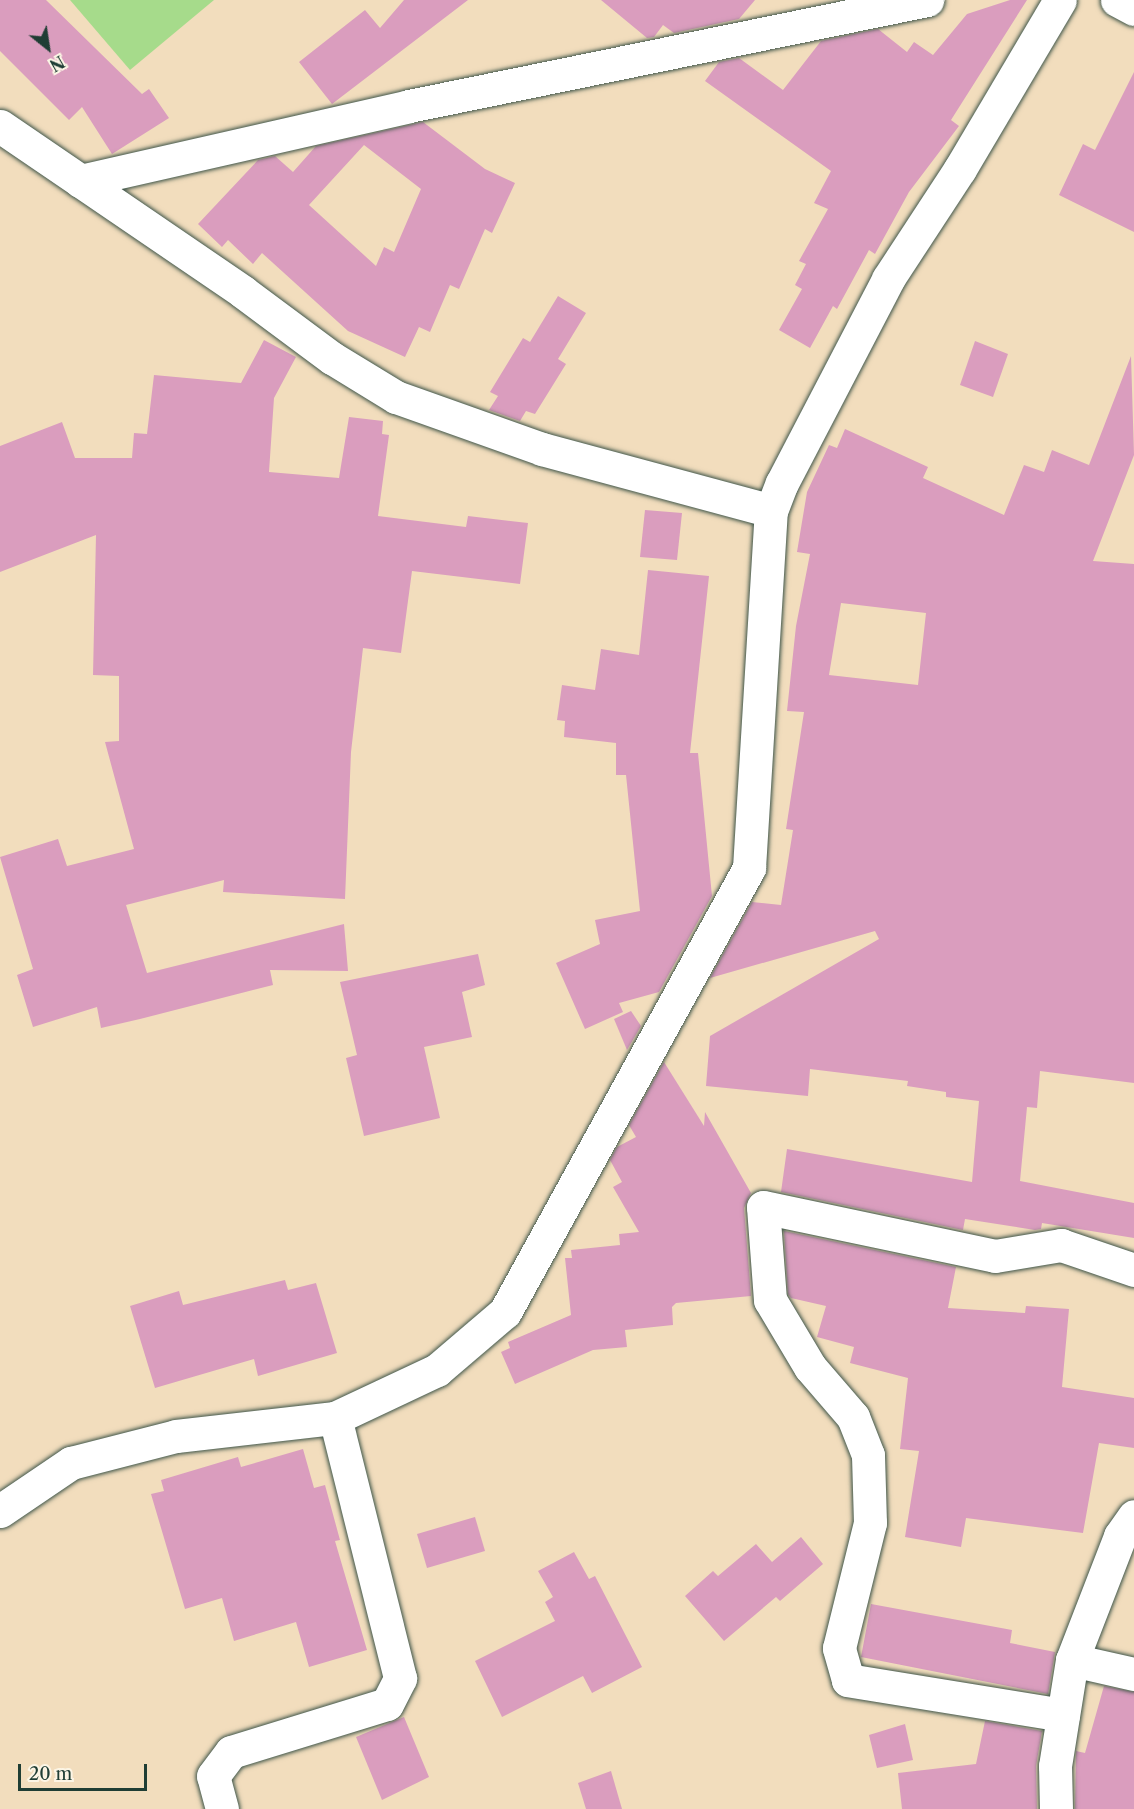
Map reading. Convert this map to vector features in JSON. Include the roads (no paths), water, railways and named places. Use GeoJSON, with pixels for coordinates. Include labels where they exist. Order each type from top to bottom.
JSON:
{"type":"FeatureCollection","features":[{"type":"Feature","properties":{"kind":"street"},"geometry":{"type":"LineString","coordinates":[[80,181],[409,106],[927,0]]}},
{"type":"Feature","properties":{"kind":"street"},"geometry":{"type":"LineString","coordinates":[[0,1511],[71,1463],[176,1436],[335,1418],[437,1370],[505,1312],[749,868],[771,511],[888,279],[960,170],[1060,0]]}},
{"type":"Feature","properties":{"kind":"street"},"geometry":{"type":"LineString","coordinates":[[1117,0],[1134,9]]}},
{"type":"Feature","properties":{"kind":"street"},"geometry":{"type":"LineString","coordinates":[[0,126],[243,292],[332,358],[396,397],[542,449],[771,511]]}},
{"type":"Feature","properties":{"kind":"street"},"geometry":{"type":"LineString","coordinates":[[1064,1715],[848,1680],[839,1648],[870,1524],[868,1455],[853,1417],[810,1367],[770,1300],[763,1207],[995,1256],[1061,1245],[1134,1270]]}},
{"type":"Feature","properties":{"kind":"street"},"geometry":{"type":"LineString","coordinates":[[222,1809],[213,1776],[231,1752],[387,1704],[400,1678],[335,1418]]}},
{"type":"Feature","properties":{"kind":"street"},"geometry":{"type":"LineString","coordinates":[[1056,1809],[1055,1766],[1072,1660],[1120,1536],[1134,1516]]}},
{"type":"Feature","properties":{"kind":"street"},"geometry":{"type":"LineString","coordinates":[[1072,1660],[1134,1674]]}}]}
